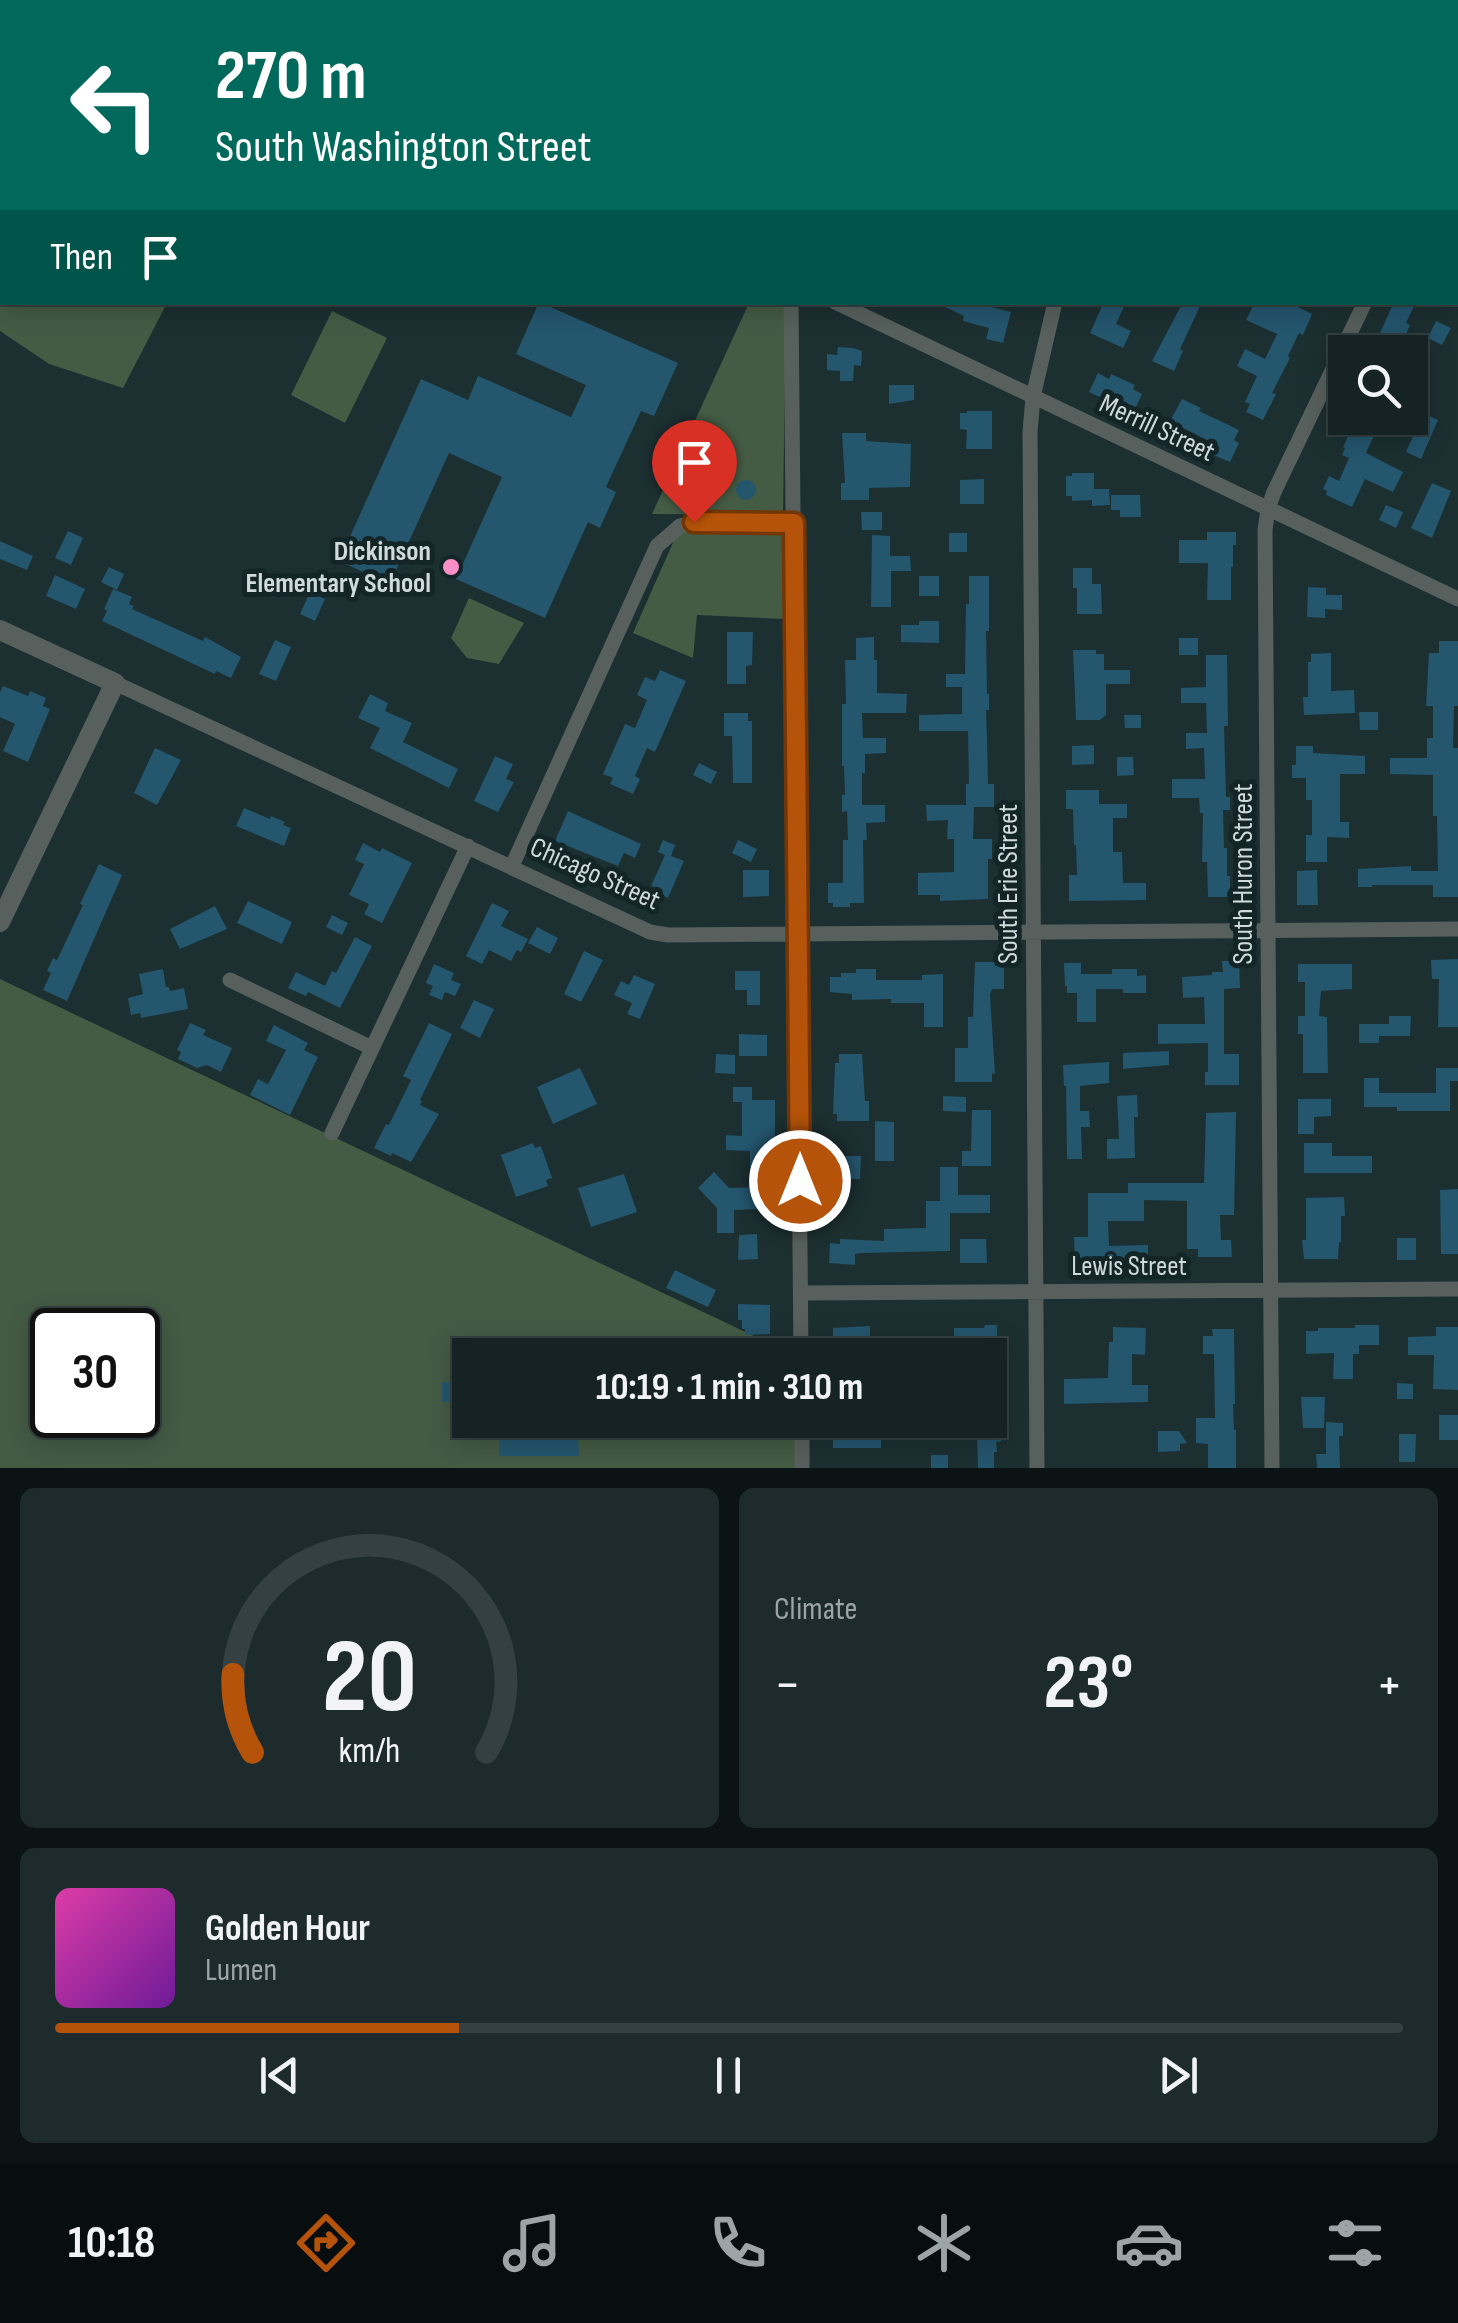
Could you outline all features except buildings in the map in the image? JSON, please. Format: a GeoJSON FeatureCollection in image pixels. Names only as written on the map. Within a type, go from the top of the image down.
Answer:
{"type":"FeatureCollection","features":[{"type":"Feature","properties":{"kind":"street"},"geometry":{"type":"LineString","coordinates":[[792,305],[802,1338]]}},
{"type":"Feature","properties":{"kind":"street","name":"Merrill Street"},"geometry":{"type":"LineString","coordinates":[[841,305],[1458,599]]}},
{"type":"Feature","properties":{"kind":"street","name":"South Erie Street"},"geometry":{"type":"LineString","coordinates":[[1037,1468],[1030,432],[1033,396],[1054,305]]}},
{"type":"Feature","properties":{"kind":"street","name":"South Huron Street"},"geometry":{"type":"LineString","coordinates":[[1272,1468],[1265,530],[1268,508],[1364,305]]}},
{"type":"Feature","properties":{"kind":"street"},"geometry":{"type":"LineString","coordinates":[[512,866],[657,546],[680,526],[694,522],[794,523]]}},
{"type":"Feature","properties":{"kind":"street","name":"Chicago Street"},"geometry":{"type":"LineString","coordinates":[[0,630],[650,932],[668,935],[1458,929]]}},
{"type":"Feature","properties":{"kind":"street"},"geometry":{"type":"LineString","coordinates":[[0,922],[114,682]]}},
{"type":"Feature","properties":{"kind":"street"},"geometry":{"type":"LineString","coordinates":[[332,1134],[468,846]]}},
{"type":"Feature","properties":{"kind":"street"},"geometry":{"type":"LineString","coordinates":[[230,980],[372,1048]]}},
{"type":"Feature","properties":{"kind":"street","name":"Lewis Street"},"geometry":{"type":"LineString","coordinates":[[801,1293],[1458,1288]]}},
{"type":"Feature","properties":{"kind":"street"},"geometry":{"type":"LineString","coordinates":[[802,1438],[802,1468]]}},
{"type":"Feature","properties":{"kind":"green space"},"geometry":{"type":"Polygon","coordinates":[[[0,305],[166,305],[123,388],[49,364],[0,331],[0,305]]]}},
{"type":"Feature","properties":{"kind":"green space"},"geometry":{"type":"Polygon","coordinates":[[[748,305],[786,305],[783,515],[652,514],[748,305]]]}},
{"type":"Feature","properties":{"kind":"green space"},"geometry":{"type":"Polygon","coordinates":[[[332,311],[387,338],[345,423],[291,395],[332,311]]]}},
{"type":"Feature","properties":{"kind":"green space"},"geometry":{"type":"Polygon","coordinates":[[[679,529],[784,531],[784,619],[697,615],[693,658],[633,633],[679,529]]]}},
{"type":"Feature","properties":{"kind":"green space"},"geometry":{"type":"Polygon","coordinates":[[[469,598],[524,623],[499,664],[467,658],[451,638],[469,598]]]}},
{"type":"Feature","properties":{"kind":"green space"},"geometry":{"type":"Polygon","coordinates":[[[0,979],[758,1338],[452,1338],[452,1438],[802,1438],[802,1468],[0,1468],[0,979]]]}},
{"type":"Feature","properties":{"kind":"place","name":"Dickinson Elementary School"},"geometry":{"type":"Point","coordinates":[451,567]}},
{"type":"Feature","properties":{"kind":"route"},"geometry":{"type":"LineString","coordinates":[[694,522],[794,523],[800,1181]]}}]}
